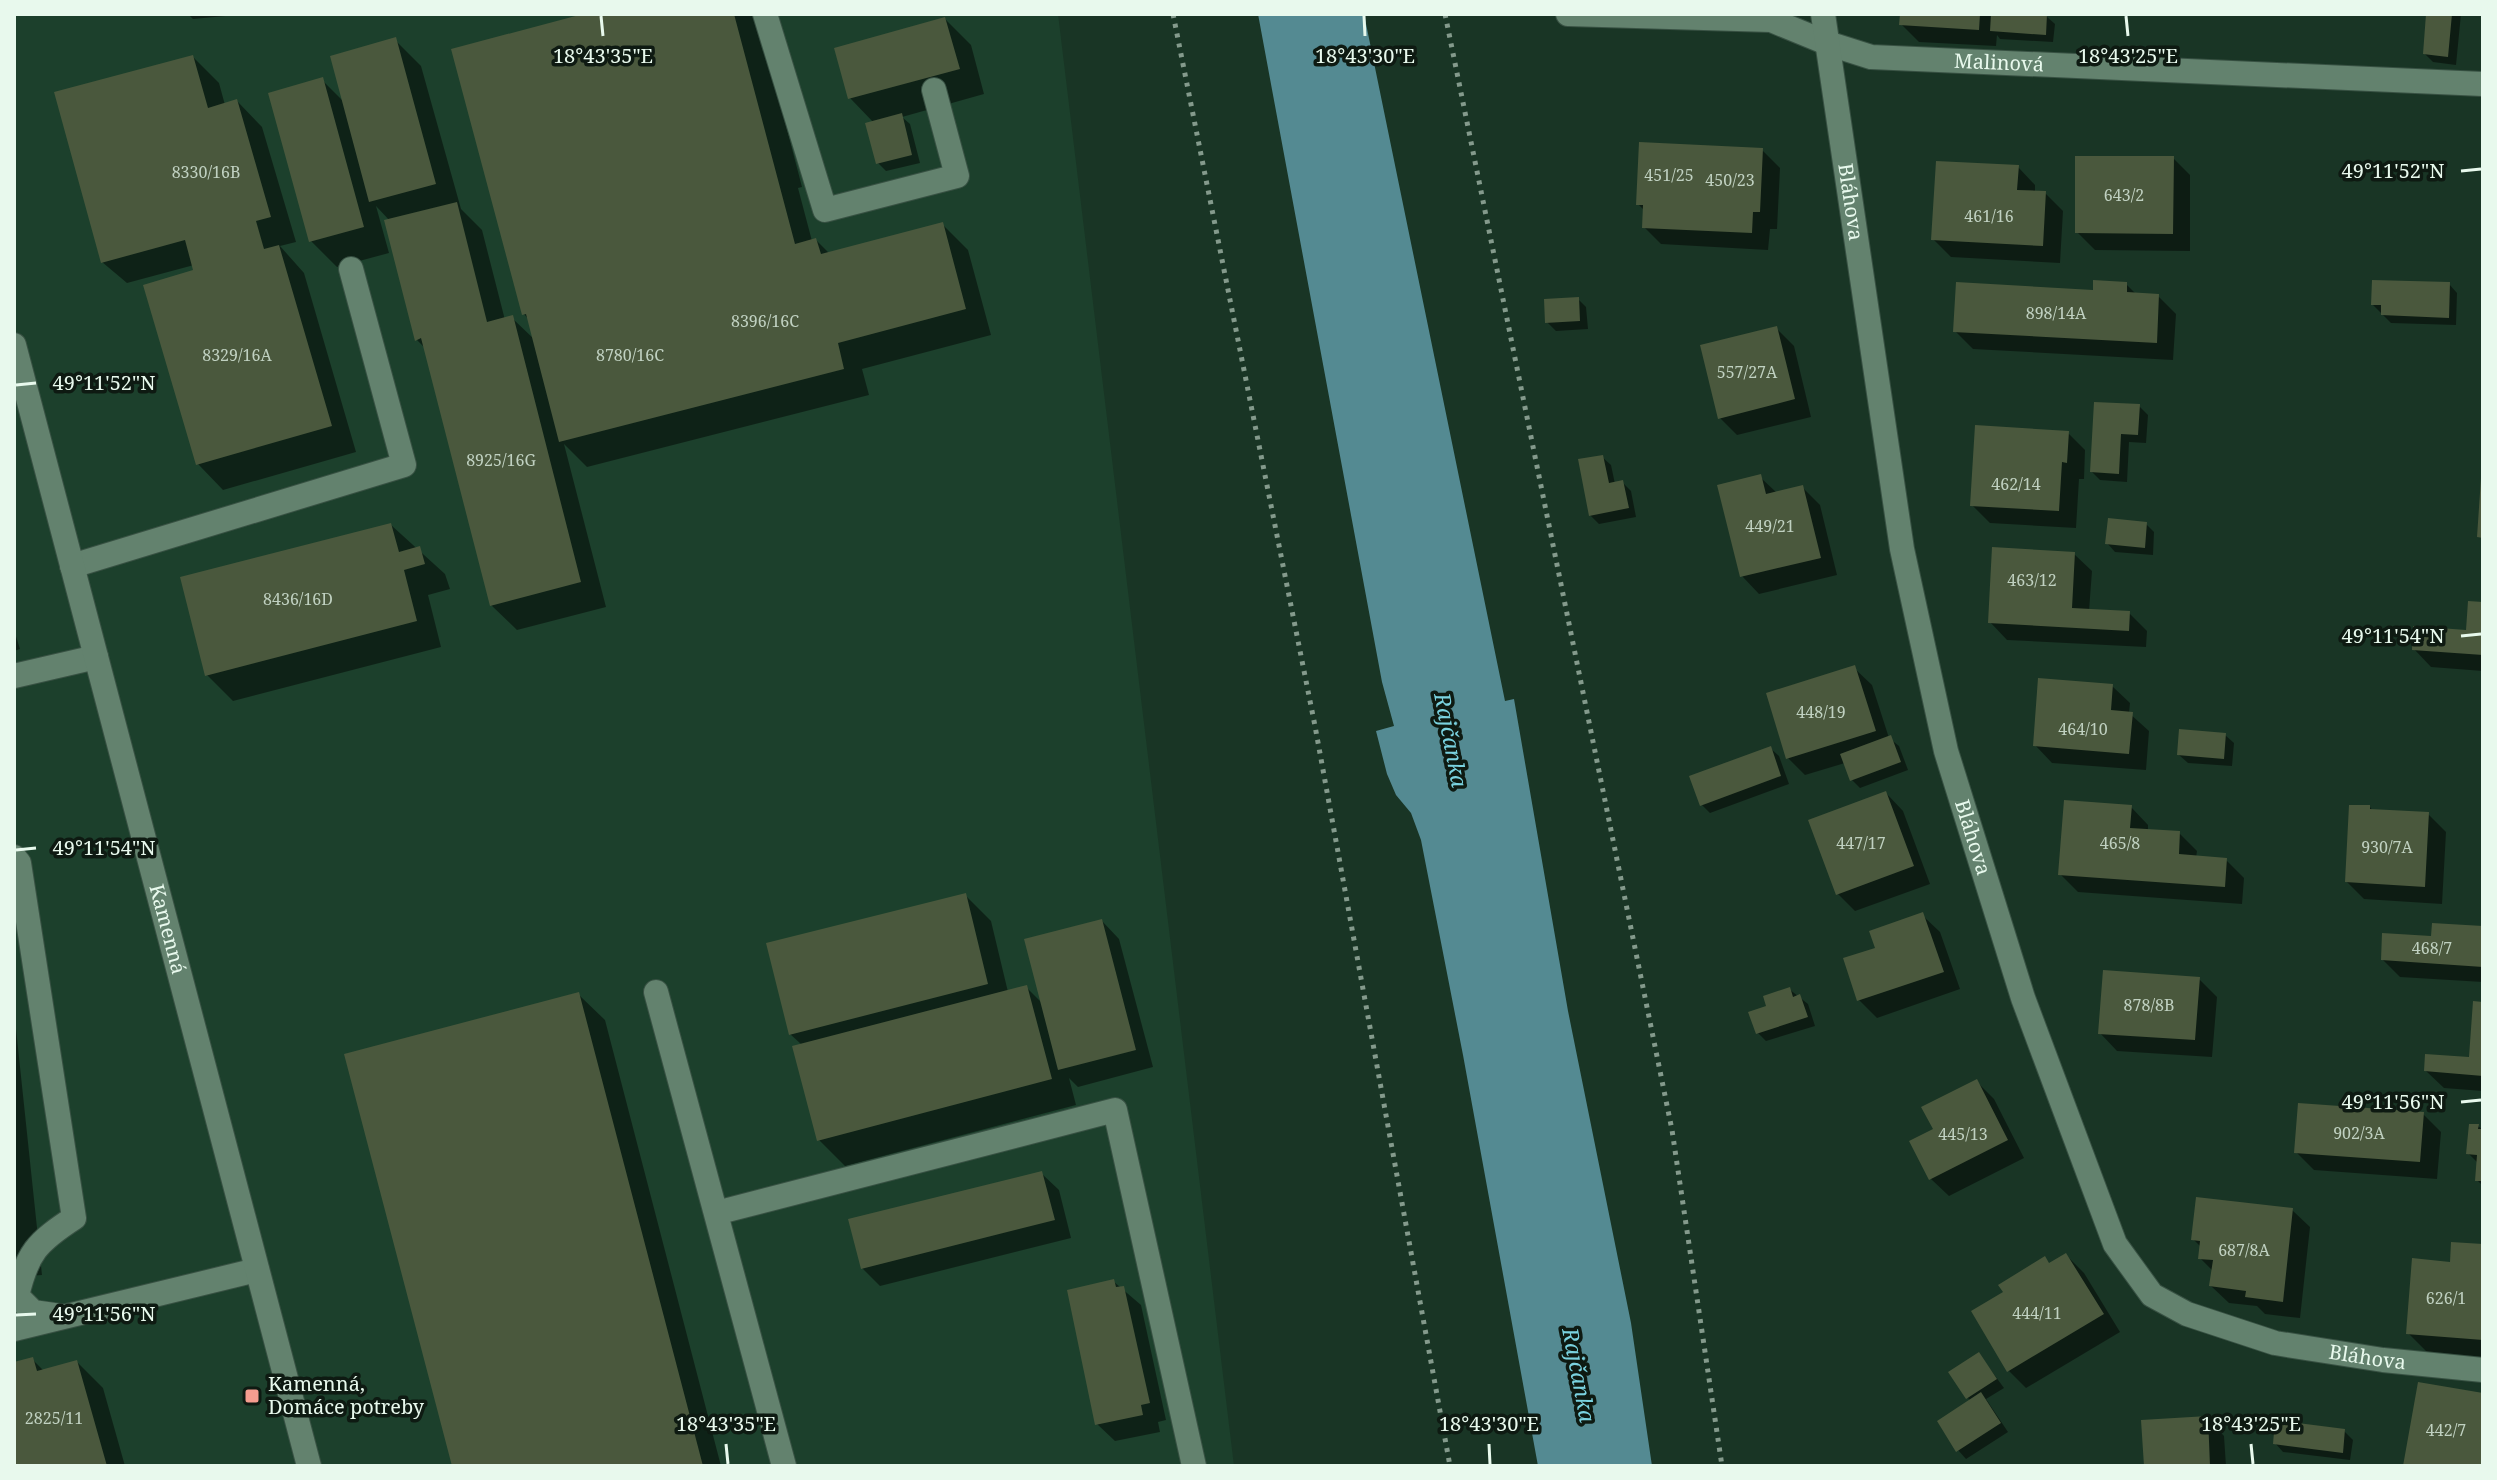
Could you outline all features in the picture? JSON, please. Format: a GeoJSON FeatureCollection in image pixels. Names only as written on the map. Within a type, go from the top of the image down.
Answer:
{"type":"FeatureCollection","features":[{"type":"Feature","properties":{"kind":"street"},"geometry":{"type":"LineString","coordinates":[[765,14],[825,210],[957,176],[934,90]]}},
{"type":"Feature","properties":{"kind":"street","name":"Malinová"},"geometry":{"type":"LineString","coordinates":[[1568,14],[1771,20],[1871,57],[2483,84]]}},
{"type":"Feature","properties":{"kind":"street","name":"Bláhova"},"geometry":{"type":"LineString","coordinates":[[1823,14],[1902,549],[1946,751],[2023,998],[2115,1244],[2152,1295],[2187,1314],[2275,1343],[2383,1360],[2483,1370]]}},
{"type":"Feature","properties":{"kind":"street"},"geometry":{"type":"LineString","coordinates":[[72,566],[404,465],[351,269]]}},
{"type":"Feature","properties":{"kind":"street","name":"Kamenná"},"geometry":{"type":"LineString","coordinates":[[14,345],[309,1466]]}},
{"type":"Feature","properties":{"kind":"street"},"geometry":{"type":"LineString","coordinates":[[14,676],[96,657]]}},
{"type":"Feature","properties":{"kind":"street"},"geometry":{"type":"LineString","coordinates":[[14,857],[19,863],[74,1218],[44,1237],[24,1266],[17,1296],[33,1312],[61,1316]]}},
{"type":"Feature","properties":{"kind":"street"},"geometry":{"type":"LineString","coordinates":[[656,992],[784,1466]]}},
{"type":"Feature","properties":{"kind":"street"},"geometry":{"type":"LineString","coordinates":[[716,1213],[1115,1110],[1194,1466]]}},
{"type":"Feature","properties":{"kind":"street"},"geometry":{"type":"LineString","coordinates":[[14,1329],[257,1270]]}},
{"type":"Feature","properties":{"kind":"path"},"geometry":{"type":"LineString","coordinates":[[1173,14],[1318,742],[1450,1466]]}},
{"type":"Feature","properties":{"kind":"path"},"geometry":{"type":"LineString","coordinates":[[1445,14],[1672,1130],[1722,1466]]}},
{"type":"Feature","properties":{"kind":"shaded area"},"geometry":{"type":"Polygon","coordinates":[[[14,14],[1058,14],[1234,1466],[14,1466],[14,14]]]}},
{"type":"Feature","properties":{"kind":"water","name":"Rajčanka"},"geometry":{"type":"Polygon","coordinates":[[[1258,14],[1364,14],[1505,701],[1514,699],[1568,1011],[1631,1323],[1652,1466],[1538,1466],[1421,840],[1411,813],[1396,795],[1387,774],[1376,731],[1394,726],[1382,682],[1258,14]]]}},
{"type":"Feature","properties":{"kind":"building"},"geometry":{"type":"Polygon","coordinates":[[[583,14],[734,14],[795,244],[816,238],[821,254],[943,222],[966,309],[838,343],[844,369],[559,442],[451,49],[583,14]]]}},
{"type":"Feature","properties":{"kind":"building"},"geometry":{"type":"Polygon","coordinates":[[[1900,14],[1980,14],[1979,30],[1899,25],[1900,14]]]}},
{"type":"Feature","properties":{"kind":"building"},"geometry":{"type":"Polygon","coordinates":[[[1991,14],[2047,14],[2046,35],[1990,31],[1991,14]]]}},
{"type":"Feature","properties":{"kind":"building"},"geometry":{"type":"Polygon","coordinates":[[[2426,14],[2452,14],[2448,57],[2423,54],[2426,14]]]}},
{"type":"Feature","properties":{"kind":"building"},"geometry":{"type":"Polygon","coordinates":[[[945,17],[960,69],[848,99],[834,48],[945,17]]]}},
{"type":"Feature","properties":{"kind":"building"},"geometry":{"type":"Polygon","coordinates":[[[396,37],[436,184],[369,202],[330,56],[396,37]]]}},
{"type":"Feature","properties":{"kind":"building"},"geometry":{"type":"Polygon","coordinates":[[[193,55],[208,108],[237,99],[271,217],[256,221],[264,249],[279,245],[332,426],[196,465],[143,285],[193,270],[185,240],[101,263],[54,92],[193,55]]]}},
{"type":"Feature","properties":{"kind":"building"},"geometry":{"type":"Polygon","coordinates":[[[323,77],[364,227],[309,242],[268,93],[323,77]]]}},
{"type":"Feature","properties":{"kind":"building"},"geometry":{"type":"Polygon","coordinates":[[[902,113],[912,155],[876,164],[865,123],[902,113]]]}},
{"type":"Feature","properties":{"kind":"building"},"geometry":{"type":"Polygon","coordinates":[[[1639,142],[1763,148],[1760,212],[1753,212],[1752,233],[1642,228],[1643,205],[1636,205],[1639,142]]]}},
{"type":"Feature","properties":{"kind":"building"},"geometry":{"type":"Polygon","coordinates":[[[2075,156],[2174,156],[2173,234],[2075,233],[2075,156]]]}},
{"type":"Feature","properties":{"kind":"building"},"geometry":{"type":"Polygon","coordinates":[[[1936,161],[2019,165],[2017,190],[2046,191],[2043,246],[1931,240],[1936,161]]]}},
{"type":"Feature","properties":{"kind":"building"},"geometry":{"type":"Polygon","coordinates":[[[457,202],[487,322],[513,315],[581,582],[490,606],[421,338],[415,341],[384,220],[457,202]]]}},
{"type":"Feature","properties":{"kind":"building"},"geometry":{"type":"Polygon","coordinates":[[[2093,280],[2127,282],[2127,292],[2159,294],[2157,343],[1953,332],[1956,282],[2093,290],[2093,280]]]}},
{"type":"Feature","properties":{"kind":"building"},"geometry":{"type":"Polygon","coordinates":[[[2372,280],[2450,282],[2449,318],[2381,315],[2381,305],[2371,305],[2372,280]]]}},
{"type":"Feature","properties":{"kind":"building"},"geometry":{"type":"Polygon","coordinates":[[[1579,297],[1580,321],[1545,323],[1544,299],[1579,297]]]}},
{"type":"Feature","properties":{"kind":"building"},"geometry":{"type":"Polygon","coordinates":[[[1777,326],[1795,399],[1718,419],[1700,345],[1777,326]]]}},
{"type":"Feature","properties":{"kind":"building"},"geometry":{"type":"Polygon","coordinates":[[[2094,402],[2140,404],[2138,435],[2121,434],[2119,474],[2090,472],[2094,402]]]}},
{"type":"Feature","properties":{"kind":"building"},"geometry":{"type":"Polygon","coordinates":[[[1975,425],[2069,431],[2067,463],[2062,462],[2059,511],[1970,506],[1975,425]]]}},
{"type":"Feature","properties":{"kind":"building"},"geometry":{"type":"Polygon","coordinates":[[[1603,455],[1609,483],[1623,480],[1629,508],[1589,516],[1578,459],[1603,455]]]}},
{"type":"Feature","properties":{"kind":"building"},"geometry":{"type":"Polygon","coordinates":[[[1761,474],[1766,494],[1803,485],[1821,558],[1740,577],[1717,485],[1761,474]]]}},
{"type":"Feature","properties":{"kind":"building"},"geometry":{"type":"Polygon","coordinates":[[[2483,478],[2483,538],[2477,537],[2483,478]]]}},
{"type":"Feature","properties":{"kind":"building"},"geometry":{"type":"Polygon","coordinates":[[[2108,518],[2147,522],[2145,548],[2105,544],[2108,518]]]}},
{"type":"Feature","properties":{"kind":"building"},"geometry":{"type":"Polygon","coordinates":[[[391,523],[399,552],[420,546],[425,564],[404,570],[417,621],[205,676],[180,577],[391,523]]]}},
{"type":"Feature","properties":{"kind":"building"},"geometry":{"type":"Polygon","coordinates":[[[1992,547],[2075,552],[2072,608],[2130,611],[2129,631],[1988,623],[1992,547]]]}},
{"type":"Feature","properties":{"kind":"building"},"geometry":{"type":"Polygon","coordinates":[[[2468,601],[2483,602],[2483,655],[2412,650],[2413,626],[2466,630],[2468,601]]]}},
{"type":"Feature","properties":{"kind":"building"},"geometry":{"type":"Polygon","coordinates":[[[1855,665],[1876,731],[1786,759],[1766,693],[1855,665]]]}},
{"type":"Feature","properties":{"kind":"building"},"geometry":{"type":"Polygon","coordinates":[[[2038,678],[2113,684],[2111,710],[2133,712],[2129,754],[2033,746],[2038,678]]]}},
{"type":"Feature","properties":{"kind":"building"},"geometry":{"type":"Polygon","coordinates":[[[2179,729],[2226,733],[2224,759],[2177,755],[2179,729]]]}},
{"type":"Feature","properties":{"kind":"building"},"geometry":{"type":"Polygon","coordinates":[[[1891,735],[1901,762],[1850,781],[1840,754],[1891,735]]]}},
{"type":"Feature","properties":{"kind":"building"},"geometry":{"type":"Polygon","coordinates":[[[1771,746],[1781,776],[1700,806],[1689,776],[1771,746]]]}},
{"type":"Feature","properties":{"kind":"building"},"geometry":{"type":"Polygon","coordinates":[[[1886,791],[1914,866],[1836,895],[1808,820],[1886,791]]]}},
{"type":"Feature","properties":{"kind":"building"},"geometry":{"type":"Polygon","coordinates":[[[2064,800],[2132,805],[2130,828],[2180,831],[2179,854],[2227,858],[2225,887],[2058,875],[2064,800]]]}},
{"type":"Feature","properties":{"kind":"building"},"geometry":{"type":"Polygon","coordinates":[[[2349,805],[2429,812],[2425,887],[2345,882],[2349,805]]]}},
{"type":"Feature","properties":{"kind":"building"},"geometry":{"type":"Polygon","coordinates":[[[966,893],[988,984],[789,1035],[766,943],[966,893]]]}},
{"type":"Feature","properties":{"kind":"building"},"geometry":{"type":"Polygon","coordinates":[[[1923,912],[1944,972],[1857,1001],[1843,958],[1875,948],[1869,931],[1923,912]]]}},
{"type":"Feature","properties":{"kind":"building"},"geometry":{"type":"Polygon","coordinates":[[[1102,919],[1136,1050],[1058,1070],[1024,939],[1102,919]]]}},
{"type":"Feature","properties":{"kind":"building"},"geometry":{"type":"Polygon","coordinates":[[[2432,923],[2483,926],[2483,967],[2381,960],[2382,933],[2431,936],[2432,923]]]}},
{"type":"Feature","properties":{"kind":"building"},"geometry":{"type":"Polygon","coordinates":[[[2103,970],[2200,977],[2195,1040],[2098,1034],[2103,970]]]}},
{"type":"Feature","properties":{"kind":"building"},"geometry":{"type":"Polygon","coordinates":[[[1027,985],[1052,1079],[817,1141],[792,1046],[1027,985]]]}},
{"type":"Feature","properties":{"kind":"building"},"geometry":{"type":"Polygon","coordinates":[[[1790,987],[1793,997],[1800,994],[1808,1017],[1756,1034],[1748,1012],[1766,1006],[1763,996],[1790,987]]]}},
{"type":"Feature","properties":{"kind":"building"},"geometry":{"type":"Polygon","coordinates":[[[579,992],[703,1466],[452,1466],[344,1054],[579,992]]]}},
{"type":"Feature","properties":{"kind":"building"},"geometry":{"type":"Polygon","coordinates":[[[2473,1001],[2483,1002],[2483,1076],[2424,1071],[2425,1054],[2469,1057],[2473,1001]]]}},
{"type":"Feature","properties":{"kind":"building"},"geometry":{"type":"Polygon","coordinates":[[[1977,1079],[2008,1140],[1929,1180],[1909,1141],[1933,1129],[1921,1107],[1977,1079]]]}},
{"type":"Feature","properties":{"kind":"building"},"geometry":{"type":"Polygon","coordinates":[[[2298,1103],[2424,1112],[2420,1162],[2294,1153],[2298,1103]]]}},
{"type":"Feature","properties":{"kind":"building"},"geometry":{"type":"Polygon","coordinates":[[[2469,1124],[2479,1124],[2478,1129],[2483,1129],[2483,1181],[2475,1181],[2477,1155],[2466,1154],[2469,1124]]]}},
{"type":"Feature","properties":{"kind":"building"},"geometry":{"type":"Polygon","coordinates":[[[1042,1171],[1055,1220],[861,1269],[848,1219],[1042,1171]]]}},
{"type":"Feature","properties":{"kind":"building"},"geometry":{"type":"Polygon","coordinates":[[[2196,1197],[2293,1208],[2283,1302],[2245,1297],[2246,1291],[2209,1286],[2213,1260],[2198,1259],[2200,1241],[2191,1240],[2196,1197]]]}},
{"type":"Feature","properties":{"kind":"building"},"geometry":{"type":"Polygon","coordinates":[[[2451,1242],[2483,1244],[2483,1340],[2406,1334],[2412,1258],[2450,1262],[2451,1242]]]}},
{"type":"Feature","properties":{"kind":"building"},"geometry":{"type":"Polygon","coordinates":[[[2066,1253],[2104,1314],[2007,1372],[1971,1311],[2003,1292],[1998,1285],[2045,1256],[2049,1263],[2066,1253]]]}},
{"type":"Feature","properties":{"kind":"building"},"geometry":{"type":"Polygon","coordinates":[[[1114,1279],[1116,1287],[1124,1286],[1150,1403],[1141,1405],[1143,1415],[1095,1425],[1067,1290],[1114,1279]]]}},
{"type":"Feature","properties":{"kind":"building"},"geometry":{"type":"Polygon","coordinates":[[[1979,1352],[1997,1379],[1966,1399],[1948,1372],[1979,1352]]]}},
{"type":"Feature","properties":{"kind":"building"},"geometry":{"type":"Polygon","coordinates":[[[33,1357],[37,1371],[77,1360],[107,1466],[14,1466],[14,1362],[33,1357]]]}},
{"type":"Feature","properties":{"kind":"building"},"geometry":{"type":"Polygon","coordinates":[[[2418,1382],[2483,1393],[2483,1466],[2403,1466],[2418,1382]]]}},
{"type":"Feature","properties":{"kind":"building"},"geometry":{"type":"Polygon","coordinates":[[[1981,1392],[2001,1423],[1956,1452],[1937,1421],[1981,1392]]]}},
{"type":"Feature","properties":{"kind":"building"},"geometry":{"type":"Polygon","coordinates":[[[2208,1416],[2210,1466],[2144,1466],[2141,1420],[2208,1416]]]}},
{"type":"Feature","properties":{"kind":"building"},"geometry":{"type":"Polygon","coordinates":[[[2275,1420],[2345,1429],[2343,1453],[2273,1444],[2275,1420]]]}},
{"type":"Feature","properties":{"kind":"place","name":"Kamenná, Domáce potreby"},"geometry":{"type":"Point","coordinates":[252,1396]}}]}
